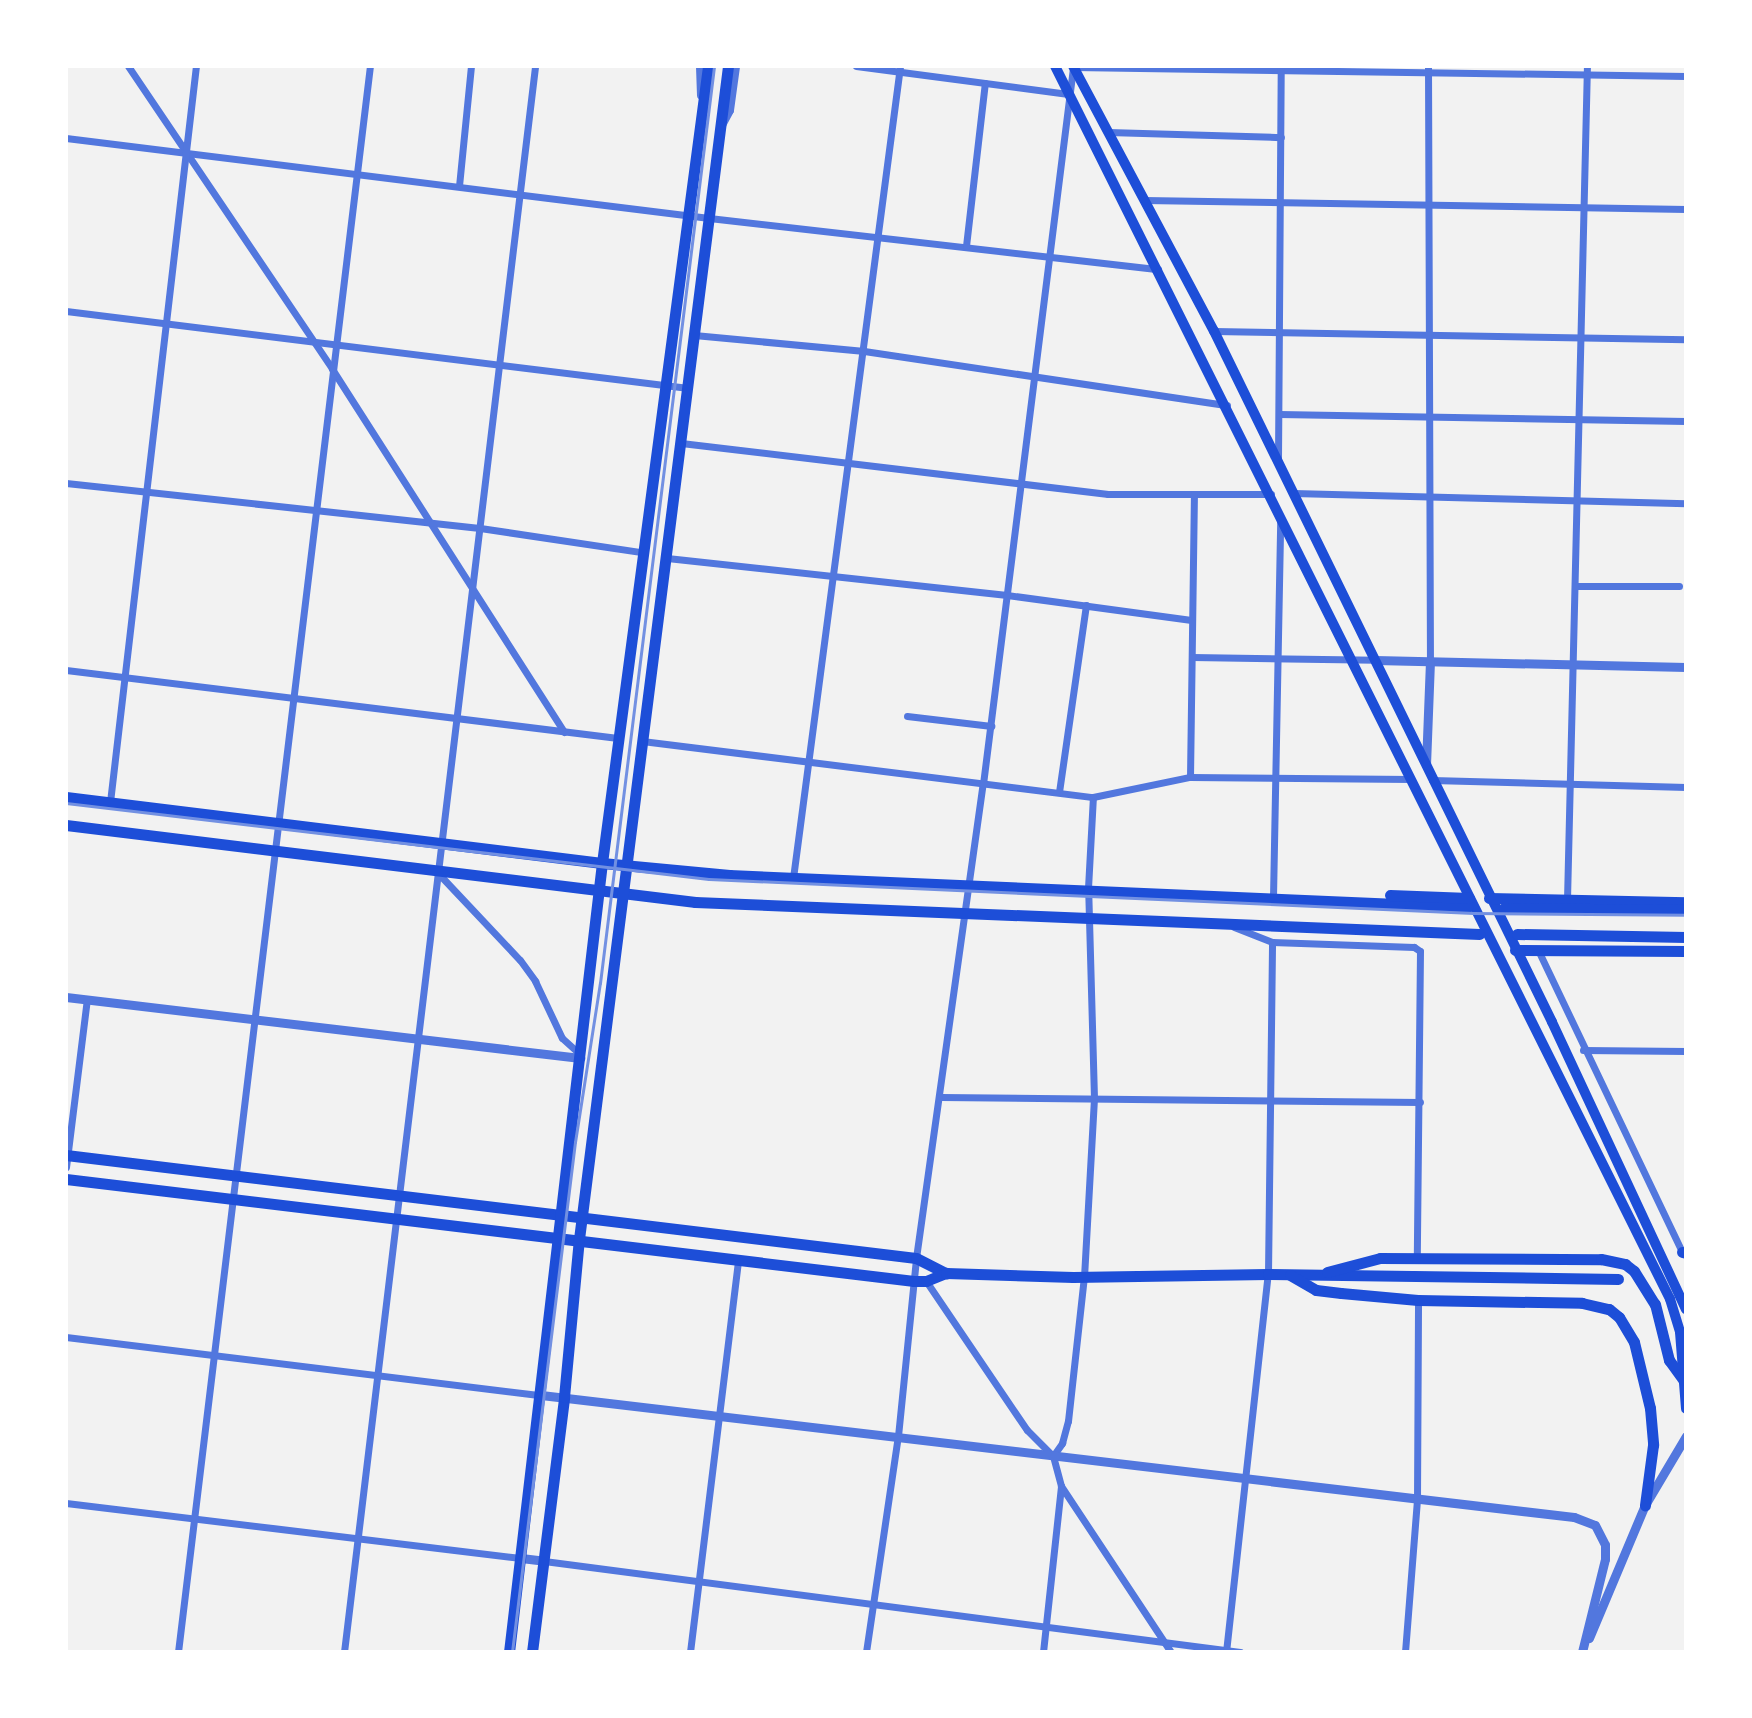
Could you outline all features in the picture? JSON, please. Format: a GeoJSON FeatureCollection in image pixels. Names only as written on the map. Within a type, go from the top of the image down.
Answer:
{"type":"FeatureCollection","features":[{"type":"Feature","properties":{"kind":"main road"},"geometry":{"type":"LineString","coordinates":[[509,1652],[598,892],[708,66]]}},
{"type":"Feature","properties":{"kind":"main road"},"geometry":{"type":"LineString","coordinates":[[532,1652],[557,1459],[579,1239],[728,66]]}},
{"type":"Feature","properties":{"kind":"main road"},"geometry":{"type":"LineString","coordinates":[[1055,66],[1281,514],[1468,902],[1670,1299],[1680,1332],[1686,1409]]}},
{"type":"Feature","properties":{"kind":"main road"},"geometry":{"type":"LineString","coordinates":[[1073,66],[1214,331],[1686,1309]]}},
{"type":"Feature","properties":{"kind":"main road"},"geometry":{"type":"LineString","coordinates":[[1281,514],[1293,493]]}},
{"type":"Feature","properties":{"kind":"main road"},"geometry":{"type":"LineString","coordinates":[[66,797],[628,866],[970,886],[1468,902]]}},
{"type":"Feature","properties":{"kind":"main road"},"geometry":{"type":"LineString","coordinates":[[66,825],[624,895],[965,913],[1479,934]]}},
{"type":"Feature","properties":{"kind":"main road"},"geometry":{"type":"LineString","coordinates":[[1489,898],[1686,902]]}},
{"type":"Feature","properties":{"kind":"main road"},"geometry":{"type":"LineString","coordinates":[[1504,908],[1686,910]]}},
{"type":"Feature","properties":{"kind":"main road"},"geometry":{"type":"LineString","coordinates":[[1517,934],[1686,937]]}},
{"type":"Feature","properties":{"kind":"main road"},"geometry":{"type":"LineString","coordinates":[[1515,950],[1686,951]]}},
{"type":"Feature","properties":{"kind":"main road"},"geometry":{"type":"LineString","coordinates":[[66,1159],[400,1194],[916,1258],[946,1273]]}},
{"type":"Feature","properties":{"kind":"main road"},"geometry":{"type":"LineString","coordinates":[[66,1179],[920,1281],[946,1273],[1084,1277],[1268,1274],[1618,1279]]}},
{"type":"Feature","properties":{"kind":"main road"},"geometry":{"type":"LineString","coordinates":[[1319,1275],[1369,1259],[1601,1259],[1625,1264],[1634,1271],[1655,1304],[1669,1360],[1683,1379]]}},
{"type":"Feature","properties":{"kind":"main road"},"geometry":{"type":"LineString","coordinates":[[1289,1275],[1316,1290],[1418,1300],[1582,1303],[1609,1309],[1619,1317],[1640,1357],[1653,1430],[1645,1505]]}},
{"type":"Feature","properties":{"kind":"street"},"geometry":{"type":"LineString","coordinates":[[128,66],[332,369],[564,732]]}},
{"type":"Feature","properties":{"kind":"street"},"geometry":{"type":"LineString","coordinates":[[110,802],[196,66]]}},
{"type":"Feature","properties":{"kind":"street"},"geometry":{"type":"LineString","coordinates":[[178,1652],[370,66]]}},
{"type":"Feature","properties":{"kind":"street"},"geometry":{"type":"LineString","coordinates":[[459,186],[471,66]]}},
{"type":"Feature","properties":{"kind":"street"},"geometry":{"type":"LineString","coordinates":[[344,1652],[535,66]]}},
{"type":"Feature","properties":{"kind":"street"},"geometry":{"type":"LineString","coordinates":[[700,66],[703,108]]}},
{"type":"Feature","properties":{"kind":"street"},"geometry":{"type":"LineString","coordinates":[[721,125],[729,110],[735,66]]}},
{"type":"Feature","properties":{"kind":"street"},"geometry":{"type":"LineString","coordinates":[[856,66],[900,69],[1070,94]]}},
{"type":"Feature","properties":{"kind":"street"},"geometry":{"type":"LineString","coordinates":[[866,1652],[920,1281],[916,1258],[941,1097],[1023,484],[1073,66],[1586,70],[1686,76]]}},
{"type":"Feature","properties":{"kind":"street"},"geometry":{"type":"LineString","coordinates":[[1278,463],[1281,68]]}},
{"type":"Feature","properties":{"kind":"street"},"geometry":{"type":"LineString","coordinates":[[793,878],[900,69]]}},
{"type":"Feature","properties":{"kind":"street"},"geometry":{"type":"LineString","coordinates":[[1426,768],[1430,661],[1426,204],[1428,70]]}},
{"type":"Feature","properties":{"kind":"street"},"geometry":{"type":"LineString","coordinates":[[1567,900],[1586,70]]}},
{"type":"Feature","properties":{"kind":"street"},"geometry":{"type":"LineString","coordinates":[[966,246],[985,83]]}},
{"type":"Feature","properties":{"kind":"street"},"geometry":{"type":"LineString","coordinates":[[1108,132],[1281,137]]}},
{"type":"Feature","properties":{"kind":"street"},"geometry":{"type":"LineString","coordinates":[[66,138],[689,216],[1158,269]]}},
{"type":"Feature","properties":{"kind":"street"},"geometry":{"type":"LineString","coordinates":[[1142,200],[1686,209]]}},
{"type":"Feature","properties":{"kind":"street"},"geometry":{"type":"LineString","coordinates":[[66,311],[688,388]]}},
{"type":"Feature","properties":{"kind":"street"},"geometry":{"type":"LineString","coordinates":[[1214,331],[1686,339]]}},
{"type":"Feature","properties":{"kind":"street"},"geometry":{"type":"LineString","coordinates":[[694,335],[864,351],[1227,405]]}},
{"type":"Feature","properties":{"kind":"street"},"geometry":{"type":"LineString","coordinates":[[1279,414],[1686,421]]}},
{"type":"Feature","properties":{"kind":"street"},"geometry":{"type":"LineString","coordinates":[[681,443],[1108,494],[1271,494]]}},
{"type":"Feature","properties":{"kind":"street"},"geometry":{"type":"LineString","coordinates":[[66,483],[480,528],[641,552]]}},
{"type":"Feature","properties":{"kind":"street"},"geometry":{"type":"LineString","coordinates":[[1293,493],[1686,503]]}},
{"type":"Feature","properties":{"kind":"street"},"geometry":{"type":"LineString","coordinates":[[1190,777],[1194,494]]}},
{"type":"Feature","properties":{"kind":"street"},"geometry":{"type":"LineString","coordinates":[[1274,898],[1281,514]]}},
{"type":"Feature","properties":{"kind":"street"},"geometry":{"type":"LineString","coordinates":[[667,558],[1007,595],[1191,620]]}},
{"type":"Feature","properties":{"kind":"street"},"geometry":{"type":"LineString","coordinates":[[1575,586],[1679,586]]}},
{"type":"Feature","properties":{"kind":"street"},"geometry":{"type":"LineString","coordinates":[[1059,792],[1086,605]]}},
{"type":"Feature","properties":{"kind":"street"},"geometry":{"type":"LineString","coordinates":[[1192,657],[1686,667]]}},
{"type":"Feature","properties":{"kind":"street"},"geometry":{"type":"LineString","coordinates":[[66,670],[293,701],[618,738]]}},
{"type":"Feature","properties":{"kind":"street"},"geometry":{"type":"LineString","coordinates":[[907,716],[991,726]]}},
{"type":"Feature","properties":{"kind":"street"},"geometry":{"type":"LineString","coordinates":[[642,741],[1093,797],[1190,777],[1411,779]]}},
{"type":"Feature","properties":{"kind":"street"},"geometry":{"type":"LineString","coordinates":[[1432,780],[1686,787]]}},
{"type":"Feature","properties":{"kind":"street"},"geometry":{"type":"LineString","coordinates":[[1053,1456],[1062,1443],[1068,1421],[1084,1277],[1094,1098],[1088,888],[1093,797]]}},
{"type":"Feature","properties":{"kind":"street"},"geometry":{"type":"LineString","coordinates":[[436,871],[520,960],[535,981],[562,1038],[581,1057]]}},
{"type":"Feature","properties":{"kind":"street"},"geometry":{"type":"LineString","coordinates":[[1225,923],[1272,942],[1414,947],[1420,951],[1417,1258]]}},
{"type":"Feature","properties":{"kind":"street"},"geometry":{"type":"LineString","coordinates":[[1226,1651],[1268,1274],[1272,942]]}},
{"type":"Feature","properties":{"kind":"street"},"geometry":{"type":"LineString","coordinates":[[1538,950],[1583,1050],[1685,1251],[1662,1258]]}},
{"type":"Feature","properties":{"kind":"street"},"geometry":{"type":"LineString","coordinates":[[66,997],[581,1057]]}},
{"type":"Feature","properties":{"kind":"street"},"geometry":{"type":"LineString","coordinates":[[66,1159],[87,999]]}},
{"type":"Feature","properties":{"kind":"street"},"geometry":{"type":"LineString","coordinates":[[1583,1050],[1686,1051]]}},
{"type":"Feature","properties":{"kind":"street"},"geometry":{"type":"LineString","coordinates":[[941,1097],[1420,1102]]}},
{"type":"Feature","properties":{"kind":"street"},"geometry":{"type":"LineString","coordinates":[[690,1652],[701,1584],[738,1259]]}},
{"type":"Feature","properties":{"kind":"street"},"geometry":{"type":"LineString","coordinates":[[920,1281],[1039,1446],[1053,1456],[1061,1486],[1171,1652]]}},
{"type":"Feature","properties":{"kind":"street"},"geometry":{"type":"LineString","coordinates":[[1405,1652],[1417,1500],[1418,1300]]}},
{"type":"Feature","properties":{"kind":"street"},"geometry":{"type":"LineString","coordinates":[[66,1337],[1574,1517],[1595,1525],[1603,1538],[1605,1559],[1582,1652]]}},
{"type":"Feature","properties":{"kind":"street"},"geometry":{"type":"LineString","coordinates":[[1582,1652],[1645,1505],[1686,1436]]}},
{"type":"Feature","properties":{"kind":"street"},"geometry":{"type":"LineString","coordinates":[[1043,1652],[1061,1486]]}},
{"type":"Feature","properties":{"kind":"street"},"geometry":{"type":"LineString","coordinates":[[66,1503],[521,1558],[701,1584],[1240,1652]]}},
{"type":"Feature","properties":{"kind":"railway"},"geometry":{"type":"LineString","coordinates":[[512,1652],[575,1142],[600,983],[714,66]]}},
{"type":"Feature","properties":{"kind":"railway"},"geometry":{"type":"LineString","coordinates":[[66,803],[709,879],[1473,913],[1686,915]]}}]}
